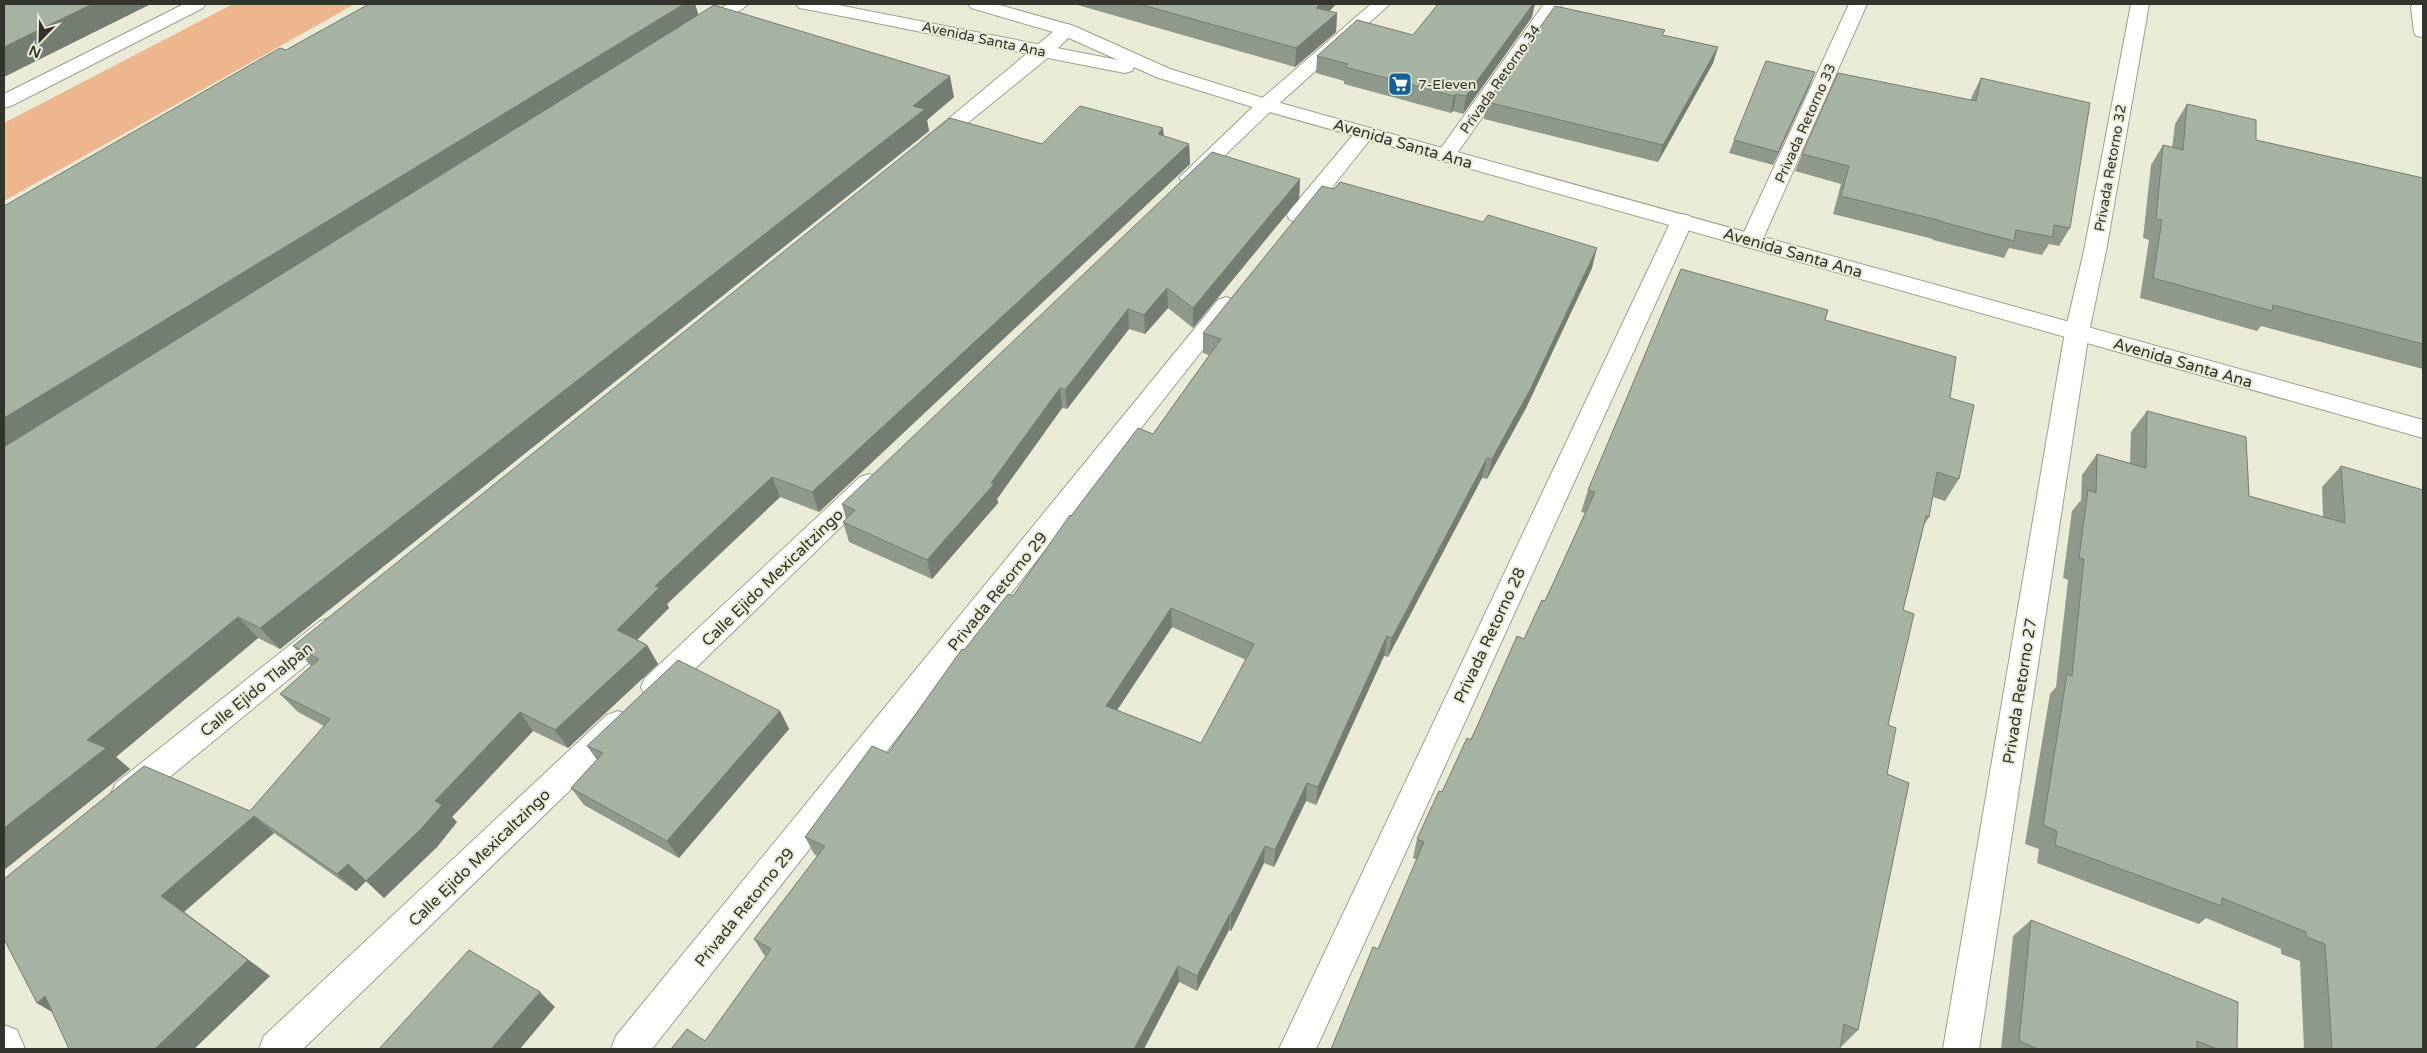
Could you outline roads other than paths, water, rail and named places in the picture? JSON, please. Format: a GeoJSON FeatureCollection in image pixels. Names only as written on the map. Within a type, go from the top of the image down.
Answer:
{"type":"FeatureCollection","features":[{"type":"Feature","properties":{"kind":"street"},"geometry":{"type":"LineString","coordinates":[[4,102],[197,4]]}},
{"type":"Feature","properties":{"kind":"street"},"geometry":{"type":"LineString","coordinates":[[680,41],[740,4]]}},
{"type":"Feature","properties":{"kind":"street","name":"Avenida Santa Ana"},"geometry":{"type":"LineString","coordinates":[[805,4],[904,22],[1043,52],[1163,73]]}},
{"type":"Feature","properties":{"kind":"street","name":"Avenida Santa Ana"},"geometry":{"type":"LineString","coordinates":[[977,4],[1067,30],[1163,73],[1266,105],[2423,429]]}},
{"type":"Feature","properties":{"kind":"street"},"geometry":{"type":"LineString","coordinates":[[1172,194],[1266,105],[1381,4]]}},
{"type":"Feature","properties":{"kind":"street","name":"Privada Retorno 34"},"geometry":{"type":"LineString","coordinates":[[1446,155],[1553,4]]}},
{"type":"Feature","properties":{"kind":"street","name":"Privada Retorno 33"},"geometry":{"type":"LineString","coordinates":[[1751,241],[1858,4]]}},
{"type":"Feature","properties":{"kind":"street","name":"Privada Retorno 32"},"geometry":{"type":"LineString","coordinates":[[2077,332],[2095,252],[2140,4]]}},
{"type":"Feature","properties":{"kind":"street"},"geometry":{"type":"LineString","coordinates":[[2420,8],[2423,32]]}},
{"type":"Feature","properties":{"kind":"street"},"geometry":{"type":"LineString","coordinates":[[912,158],[1043,52],[1067,30]]}},
{"type":"Feature","properties":{"kind":"street"},"geometry":{"type":"LineString","coordinates":[[1284,234],[1365,133]]}},
{"type":"Feature","properties":{"kind":"street","name":"Privada Retorno 28"},"geometry":{"type":"LineString","coordinates":[[1297,1049],[1682,221]]}},
{"type":"Feature","properties":{"kind":"street","name":"Privada Retorno 29"},"geometry":{"type":"LineString","coordinates":[[630,1049],[1240,288]]}},
{"type":"Feature","properties":{"kind":"street","name":"Privada Retorno 27"},"geometry":{"type":"LineString","coordinates":[[1961,1049],[2077,332]]}},
{"type":"Feature","properties":{"kind":"street","name":"Calle Ejido Mexicaltzingo"},"geometry":{"type":"LineString","coordinates":[[277,1049],[891,463]]}},
{"type":"Feature","properties":{"kind":"street","name":"Calle Ejido Tlalpan"},"geometry":{"type":"LineString","coordinates":[[105,812],[346,617]]}},
{"type":"Feature","properties":{"kind":"street"},"geometry":{"type":"LineString","coordinates":[[4,1043],[7,1049]]}},
{"type":"Feature","properties":{"kind":"place","name":"7-Eleven"},"geometry":{"type":"Point","coordinates":[1400,84]}}]}
